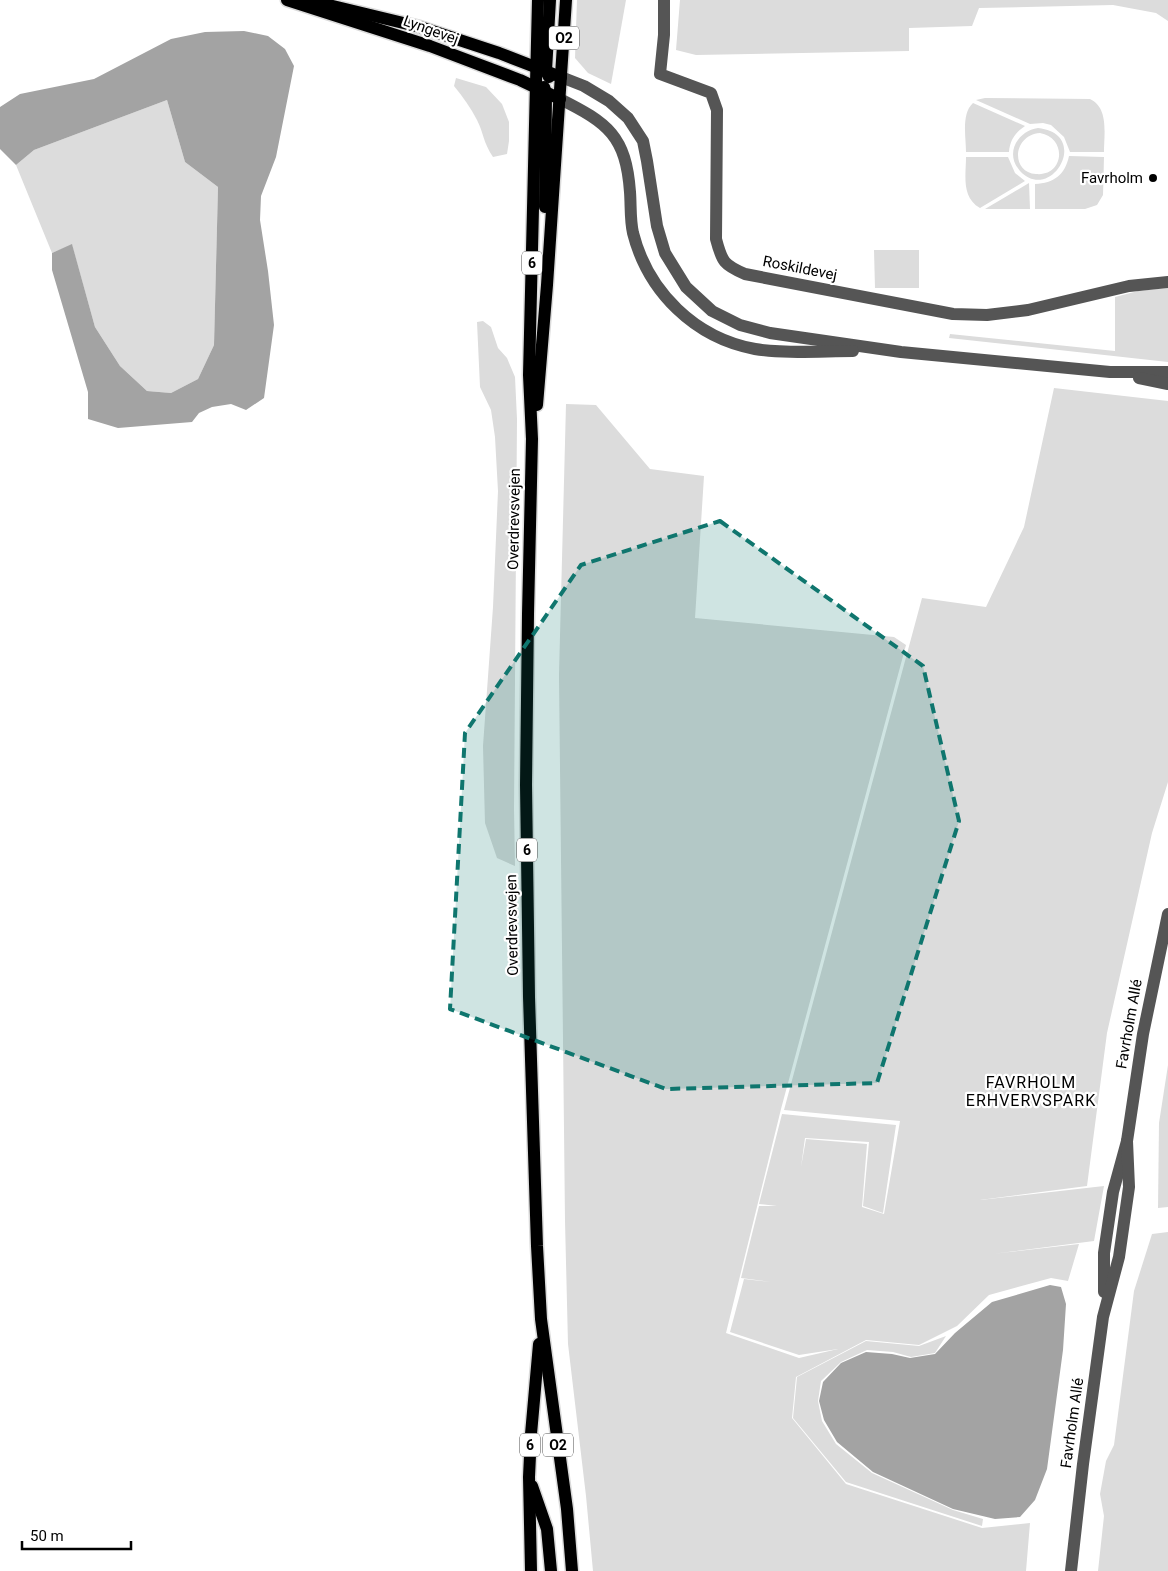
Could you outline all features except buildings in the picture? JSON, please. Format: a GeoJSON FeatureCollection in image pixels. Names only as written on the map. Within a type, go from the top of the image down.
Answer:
{"type":"FeatureCollection","features":[{"type":"Feature","properties":{"kind":"main road","name":"Lyngevej"},"geometry":{"type":"LineString","coordinates":[[286,0],[320,3],[420,27],[499,52],[561,77]]}},
{"type":"Feature","properties":{"kind":"main road","name":"Lyngevej"},"geometry":{"type":"LineString","coordinates":[[286,0],[430,46],[520,80],[560,100]]}},
{"type":"Feature","properties":{"kind":"main road"},"geometry":{"type":"LineString","coordinates":[[538,0],[541,68],[560,100]]}},
{"type":"Feature","properties":{"kind":"main road"},"geometry":{"type":"LineString","coordinates":[[547,285],[540,90],[550,0]]}},
{"type":"Feature","properties":{"kind":"main road","name":"O2"},"geometry":{"type":"LineString","coordinates":[[561,77],[566,0]]}},
{"type":"Feature","properties":{"kind":"main road","name":"Overdrevsvejen"},"geometry":{"type":"LineString","coordinates":[[532,439],[540,377],[561,77]]}},
{"type":"Feature","properties":{"kind":"main road","name":"Overdrevsvejen"},"geometry":{"type":"LineString","coordinates":[[540,90],[529,375],[532,439],[526,785],[529,997],[541,1320],[567,1509],[572,1571]]}},
{"type":"Feature","properties":{"kind":"main road","name":"Overdrevsvejen"},"geometry":{"type":"LineString","coordinates":[[531,1571],[529,1477],[541,1320]]}},
{"type":"Feature","properties":{"kind":"main road"},"geometry":{"type":"LineString","coordinates":[[529,1477],[547,1529],[551,1571]]}},
{"type":"Feature","properties":{"kind":"street","name":"Roskildevej"},"geometry":{"type":"LineString","coordinates":[[664,0],[664,35],[660,74],[711,93],[717,110],[716,239],[720,255],[728,267],[745,274],[953,314],[987,315],[1028,310],[1130,286],[1168,282]]}},
{"type":"Feature","properties":{"kind":"street"},"geometry":{"type":"LineString","coordinates":[[561,77],[584,86],[609,101],[628,118],[643,142],[648,160],[657,226],[664,253],[686,287],[712,311],[740,326],[770,333],[901,352],[1110,372],[1168,372]]}},
{"type":"Feature","properties":{"kind":"street"},"geometry":{"type":"LineString","coordinates":[[560,100],[581,110],[599,122],[615,137],[628,168],[633,232],[646,268],[665,298],[688,320],[722,339],[756,349],[901,352]]}},
{"type":"Feature","properties":{"kind":"street"},"geometry":{"type":"LineString","coordinates":[[1110,372],[1168,384]]}},
{"type":"Feature","properties":{"kind":"street","name":"Favrholm Allé"},"geometry":{"type":"LineString","coordinates":[[1071,1571],[1074,1533],[1103,1317],[1104,1254],[1113,1192],[1127,1141],[1143,1034],[1168,914]]}},
{"type":"Feature","properties":{"kind":"street","name":"Favrholm Allé"},"geometry":{"type":"LineString","coordinates":[[1065,1571],[1074,1533]]}},
{"type":"Feature","properties":{"kind":"highlighted area"},"geometry":{"type":"Polygon","coordinates":[[[720,521],[923,666],[959,821],[877,1083],[666,1089],[450,1009],[465,733],[581,565],[720,521]]]}},
{"type":"Feature","properties":{"kind":"shaded area"},"geometry":{"type":"Polygon","coordinates":[[[577,0],[626,0],[611,84],[588,73],[575,58],[577,0]]]}},
{"type":"Feature","properties":{"kind":"shaded area"},"geometry":{"type":"Polygon","coordinates":[[[680,0],[1168,0],[1168,21],[1156,13],[1113,5],[979,8],[972,26],[909,28],[909,51],[696,55],[676,50],[680,0]]]}},
{"type":"Feature","properties":{"kind":"shaded area"},"geometry":{"type":"Polygon","coordinates":[[[244,31],[268,36],[285,49],[294,66],[276,157],[261,196],[260,220],[274,325],[264,398],[246,410],[231,404],[212,407],[199,413],[192,422],[118,428],[88,419],[88,392],[52,270],[52,253],[72,244],[95,327],[120,366],[147,391],[171,393],[198,379],[214,345],[218,187],[185,162],[167,100],[34,150],[16,165],[0,149],[0,107],[20,94],[94,79],[171,39],[205,32],[244,31]]]}},
{"type":"Feature","properties":{"kind":"shaded area"},"geometry":{"type":"Polygon","coordinates":[[[456,78],[486,87],[502,104],[509,122],[507,154],[493,157],[475,116],[454,86],[456,78]]]}},
{"type":"Feature","properties":{"kind":"shaded area"},"geometry":{"type":"Polygon","coordinates":[[[985,98],[1090,99],[1096,103],[1103,115],[1105,130],[1104,152],[1070,152],[1064,137],[1051,125],[1043,123],[1030,124],[976,100],[985,98]]]}},
{"type":"Feature","properties":{"kind":"shaded area"},"geometry":{"type":"Polygon","coordinates":[[[167,100],[185,162],[218,187],[214,345],[198,379],[171,393],[147,391],[120,366],[95,327],[72,245],[52,253],[16,165],[34,150],[167,100]]]}},
{"type":"Feature","properties":{"kind":"shaded area"},"geometry":{"type":"Polygon","coordinates":[[[973,103],[1025,126],[1014,137],[1009,152],[966,152],[966,119],[969,108],[973,103]]]}},
{"type":"Feature","properties":{"kind":"shaded area"},"geometry":{"type":"Polygon","coordinates":[[[1038,128],[1054,133],[1062,142],[1064,153],[1061,164],[1054,173],[1043,179],[1032,179],[1020,171],[1013,157],[1013,150],[1019,138],[1038,128]],[[1040,133],[1031,135],[1020,146],[1019,161],[1028,172],[1036,174],[1045,173],[1052,170],[1057,164],[1058,149],[1055,142],[1049,136],[1040,133]]]}},
{"type":"Feature","properties":{"kind":"shaded area"},"geometry":{"type":"Polygon","coordinates":[[[1069,156],[1104,157],[1103,195],[1097,205],[1085,209],[1035,209],[1035,184],[1048,182],[1058,177],[1065,168],[1069,156]]]}},
{"type":"Feature","properties":{"kind":"shaded area"},"geometry":{"type":"Polygon","coordinates":[[[966,157],[1008,157],[1015,173],[1025,181],[980,208],[974,203],[967,192],[965,178],[966,157]]]}},
{"type":"Feature","properties":{"kind":"shaded area"},"geometry":{"type":"Polygon","coordinates":[[[1029,183],[1030,209],[985,209],[1029,183]]]}},
{"type":"Feature","properties":{"kind":"shaded area"},"geometry":{"type":"Polygon","coordinates":[[[874,250],[919,250],[919,288],[875,288],[874,250]]]}},
{"type":"Feature","properties":{"kind":"shaded area"},"geometry":{"type":"Polygon","coordinates":[[[1168,288],[1168,362],[949,338],[950,334],[1115,351],[1115,297],[1138,291],[1168,288]]]}},
{"type":"Feature","properties":{"kind":"shaded area"},"geometry":{"type":"Polygon","coordinates":[[[483,321],[491,327],[498,348],[507,358],[515,377],[517,419],[515,866],[497,858],[485,823],[483,746],[493,607],[498,491],[495,437],[491,410],[480,387],[477,322],[483,321]]]}},
{"type":"Feature","properties":{"kind":"shaded area"},"geometry":{"type":"Polygon","coordinates":[[[1054,388],[1168,401],[1168,782],[1152,833],[1107,1033],[1087,1186],[980,1200],[1104,1186],[1094,1241],[992,1254],[1079,1244],[1068,1281],[1051,1278],[989,1295],[957,1326],[919,1345],[866,1340],[796,1377],[792,1418],[846,1484],[982,1528],[1030,1523],[1026,1571],[593,1571],[568,1344],[565,1221],[559,675],[566,404],[596,405],[650,469],[704,476],[695,618],[894,637],[906,645],[781,1109],[726,1333],[799,1358],[838,1349],[799,1355],[730,1332],[744,1279],[771,1282],[741,1278],[759,1206],[777,1206],[759,1204],[782,1114],[896,1125],[883,1213],[863,1206],[869,1142],[805,1138],[801,1167],[806,1139],[867,1144],[862,1207],[884,1214],[900,1121],[784,1110],[922,598],[986,607],[1024,527],[1054,388]]]}},
{"type":"Feature","properties":{"kind":"shaded area"},"geometry":{"type":"Polygon","coordinates":[[[1168,1065],[1168,1207],[1158,1208],[1159,1123],[1168,1065]]]}},
{"type":"Feature","properties":{"kind":"shaded area"},"geometry":{"type":"Polygon","coordinates":[[[1168,1232],[1168,1571],[1098,1571],[1104,1516],[1100,1494],[1106,1461],[1114,1445],[1134,1291],[1152,1234],[1168,1232]]]}},
{"type":"Feature","properties":{"kind":"shaded area"},"geometry":{"type":"Polygon","coordinates":[[[1050,1285],[1061,1287],[1066,1304],[1063,1350],[1047,1469],[1035,1500],[1020,1517],[995,1519],[953,1509],[873,1472],[837,1442],[824,1420],[819,1401],[823,1382],[841,1363],[866,1352],[892,1354],[910,1358],[935,1354],[955,1333],[992,1302],[1050,1285]]]}},
{"type":"Feature","properties":{"kind":"shaded area"},"geometry":{"type":"Polygon","coordinates":[[[946,1336],[935,1353],[911,1357],[893,1352],[867,1350],[841,1362],[821,1381],[818,1401],[822,1421],[836,1444],[872,1473],[953,1510],[983,1519],[982,1526],[846,1482],[793,1418],[797,1377],[866,1341],[919,1346],[946,1336]]]}},
{"type":"Feature","properties":{"kind":"place","name":"Favrholm"},"geometry":{"type":"Point","coordinates":[1153,178]}},
{"type":"Feature","properties":{"kind":"district","name":"FAVRHOLM ERHVERVSPARK"},"geometry":{"type":"Point","coordinates":[1031,1091]}}]}
